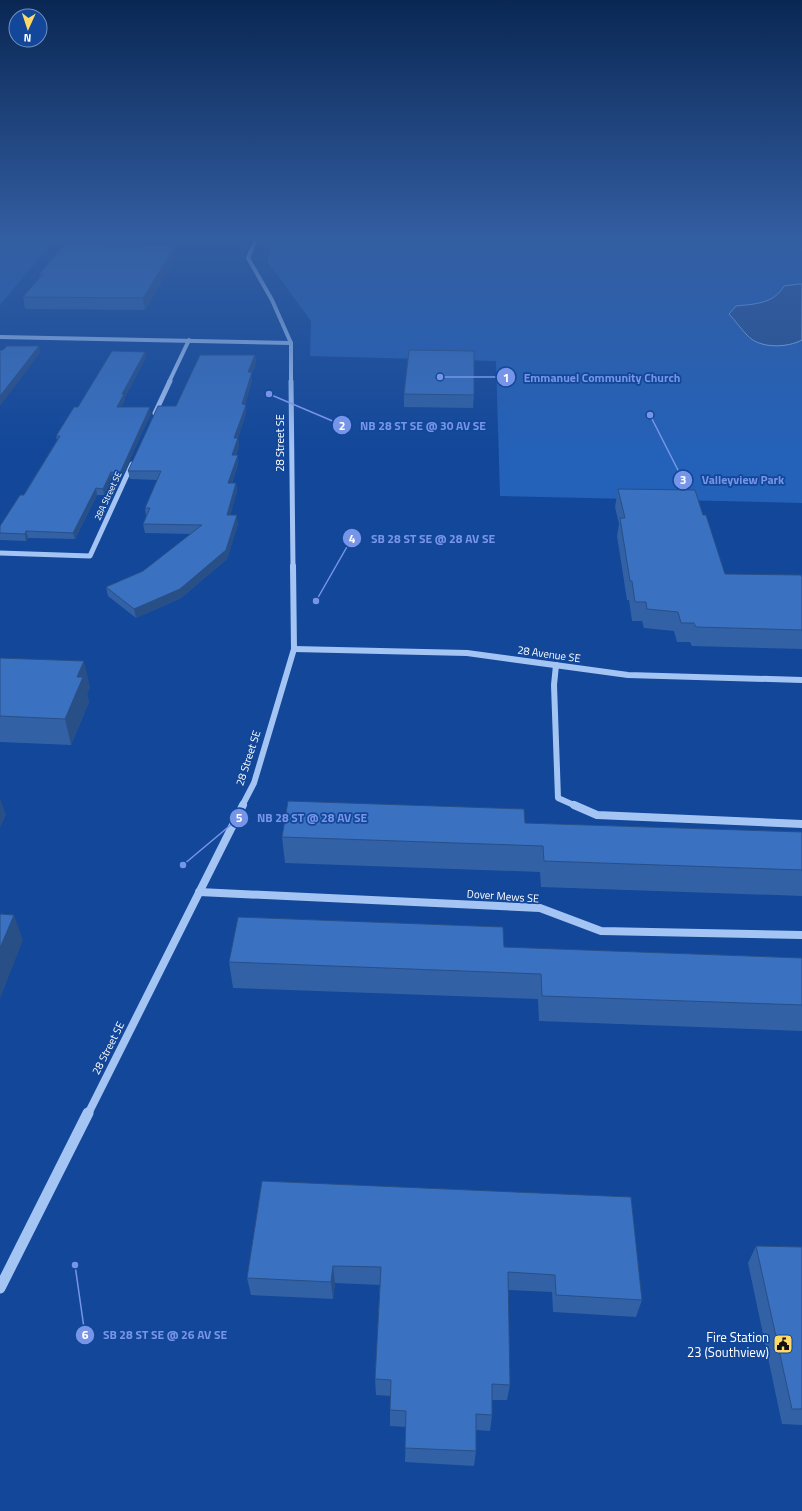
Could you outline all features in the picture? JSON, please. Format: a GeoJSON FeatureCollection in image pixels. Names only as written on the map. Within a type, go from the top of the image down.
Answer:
{"type":"FeatureCollection","features":[{"type":"Feature","properties":{"kind":"street","name":"28 Street SE"},"geometry":{"type":"LineString","coordinates":[[0,1288],[254,783],[294,649],[291,342],[276,310]]}},
{"type":"Feature","properties":{"kind":"street"},"geometry":{"type":"LineString","coordinates":[[0,337],[291,342]]}},
{"type":"Feature","properties":{"kind":"street"},"geometry":{"type":"LineString","coordinates":[[152,419],[189,340]]}},
{"type":"Feature","properties":{"kind":"street","name":"28A Street SE"},"geometry":{"type":"LineString","coordinates":[[0,553],[90,556],[136,455]]}},
{"type":"Feature","properties":{"kind":"street","name":"28 Avenue SE"},"geometry":{"type":"LineString","coordinates":[[294,649],[467,653],[628,675],[802,680]]}},
{"type":"Feature","properties":{"kind":"street"},"geometry":{"type":"LineString","coordinates":[[556,665],[554,685],[558,798],[597,815],[802,824]]}},
{"type":"Feature","properties":{"kind":"street","name":"Dover Mews SE"},"geometry":{"type":"LineString","coordinates":[[199,892],[540,908],[600,931],[802,935]]}},
{"type":"Feature","properties":{"kind":"shaded area"},"geometry":{"type":"Polygon","coordinates":[[[303,310],[802,310],[802,503],[500,496],[496,361],[310,356],[311,321],[303,310]]]}},
{"type":"Feature","properties":{"kind":"shaded area"},"geometry":{"type":"Polygon","coordinates":[[[733,310],[802,310],[802,340],[789,345],[781,346],[759,343],[752,340],[729,314],[733,310]]]}},
{"type":"Feature","properties":{"kind":"building"},"geometry":{"type":"Polygon","coordinates":[[[7,346],[39,346],[0,396],[0,350],[3,350],[7,346]]]}},
{"type":"Feature","properties":{"kind":"building"},"geometry":{"type":"Polygon","coordinates":[[[409,350],[474,351],[474,395],[404,394],[409,350]]]}},
{"type":"Feature","properties":{"kind":"building"},"geometry":{"type":"Polygon","coordinates":[[[112,351],[145,352],[122,394],[124,394],[117,407],[150,407],[120,473],[111,472],[103,489],[96,488],[73,533],[26,531],[25,534],[0,533],[0,526],[20,495],[24,495],[60,436],[56,436],[74,407],[78,407],[112,351]]]}},
{"type":"Feature","properties":{"kind":"building"},"geometry":{"type":"Polygon","coordinates":[[[200,355],[255,355],[248,372],[252,372],[242,404],[246,405],[234,438],[238,438],[232,455],[238,455],[228,483],[236,483],[227,515],[237,515],[226,550],[180,589],[134,609],[106,587],[143,571],[202,525],[143,524],[150,508],[145,508],[161,471],[128,471],[158,406],[176,406],[200,355]]]}},
{"type":"Feature","properties":{"kind":"building"},"geometry":{"type":"Polygon","coordinates":[[[618,489],[695,490],[703,515],[706,515],[725,574],[801,575],[802,630],[696,627],[694,623],[681,623],[678,612],[647,609],[646,602],[635,602],[632,581],[630,581],[620,518],[625,518],[618,489]]]}},
{"type":"Feature","properties":{"kind":"building"},"geometry":{"type":"Polygon","coordinates":[[[0,658],[84,661],[77,677],[83,677],[65,719],[0,716],[0,658]]]}},
{"type":"Feature","properties":{"kind":"building"},"geometry":{"type":"Polygon","coordinates":[[[288,801],[524,809],[525,823],[802,832],[802,870],[544,861],[543,846],[282,837],[288,801]]]}},
{"type":"Feature","properties":{"kind":"building"},"geometry":{"type":"Polygon","coordinates":[[[0,914],[14,915],[0,948],[0,914]]]}},
{"type":"Feature","properties":{"kind":"building"},"geometry":{"type":"Polygon","coordinates":[[[238,917],[503,927],[504,947],[802,958],[802,1005],[542,996],[541,974],[229,962],[238,917]]]}},
{"type":"Feature","properties":{"kind":"building"},"geometry":{"type":"Polygon","coordinates":[[[262,1181],[631,1197],[642,1300],[556,1295],[555,1275],[508,1272],[510,1385],[492,1384],[492,1415],[476,1414],[476,1451],[405,1448],[406,1411],[390,1410],[391,1380],[375,1379],[381,1267],[333,1266],[331,1282],[247,1278],[262,1181]]]}},
{"type":"Feature","properties":{"kind":"building","name":"Fire Station 23 (Southview)"},"geometry":{"type":"Polygon","coordinates":[[[756,1246],[802,1247],[802,1409],[792,1409],[756,1246]]]}},
{"type":"Feature","properties":{"kind":"place","name":"Emmanuel Community Church"},"geometry":{"type":"Point","coordinates":[440,377]}},
{"type":"Feature","properties":{"kind":"place","name":"NB 28 ST SE @ 30 AV SE"},"geometry":{"type":"Point","coordinates":[269,394]}},
{"type":"Feature","properties":{"kind":"place","name":"Valleyview Park"},"geometry":{"type":"Point","coordinates":[650,415]}},
{"type":"Feature","properties":{"kind":"place","name":"SB 28 ST SE @ 28 AV SE"},"geometry":{"type":"Point","coordinates":[316,601]}},
{"type":"Feature","properties":{"kind":"place","name":"NB 28 ST @ 28 AV SE"},"geometry":{"type":"Point","coordinates":[183,865]}},
{"type":"Feature","properties":{"kind":"place","name":"SB 28 ST SE @ 26 AV SE"},"geometry":{"type":"Point","coordinates":[75,1265]}},
{"type":"Feature","properties":{"kind":"place","name":"Fire Station 23 (Southview)"},"geometry":{"type":"Point","coordinates":[783,1344]}}]}
